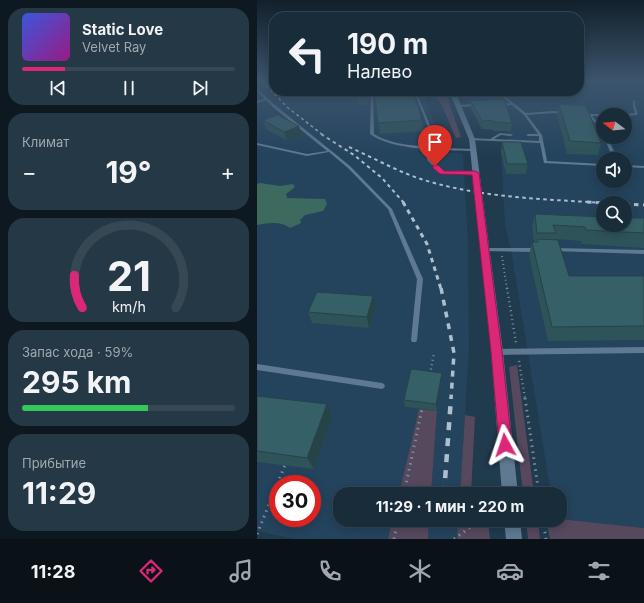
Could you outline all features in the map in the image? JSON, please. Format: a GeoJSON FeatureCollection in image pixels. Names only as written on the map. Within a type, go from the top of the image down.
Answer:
{"type":"FeatureCollection","features":[{"type":"Feature","properties":{"kind":"street"},"geometry":{"type":"LineString","coordinates":[[458,106],[472,139],[497,352],[509,487]]}},
{"type":"Feature","properties":{"kind":"street"},"geometry":{"type":"LineString","coordinates":[[513,527],[514,539]]}},
{"type":"Feature","properties":{"kind":"lane"},"geometry":{"type":"LineString","coordinates":[[277,106],[349,167],[389,209],[420,279],[414,340]]}},
{"type":"Feature","properties":{"kind":"lane"},"geometry":{"type":"LineString","coordinates":[[372,106],[372,134],[377,139],[397,144],[473,150]]}},
{"type":"Feature","properties":{"kind":"lane"},"geometry":{"type":"LineString","coordinates":[[421,106],[439,148]]}},
{"type":"Feature","properties":{"kind":"lane"},"geometry":{"type":"LineString","coordinates":[[516,106],[525,114],[540,135],[545,162],[596,165]]}},
{"type":"Feature","properties":{"kind":"lane"},"geometry":{"type":"LineString","coordinates":[[632,114],[637,114],[634,106]]}},
{"type":"Feature","properties":{"kind":"lane"},"geometry":{"type":"LineString","coordinates":[[525,114],[553,112],[568,113]]}},
{"type":"Feature","properties":{"kind":"lane"},"geometry":{"type":"LineString","coordinates":[[583,115],[596,115]]}},
{"type":"Feature","properties":{"kind":"lane"},"geometry":{"type":"LineString","coordinates":[[590,115],[596,122]]}},
{"type":"Feature","properties":{"kind":"lane"},"geometry":{"type":"LineString","coordinates":[[490,140],[500,134],[511,135]]}},
{"type":"Feature","properties":{"kind":"lane"},"geometry":{"type":"LineString","coordinates":[[528,135],[540,135]]}},
{"type":"Feature","properties":{"kind":"lane"},"geometry":{"type":"LineString","coordinates":[[472,139],[541,142]]}},
{"type":"Feature","properties":{"kind":"lane"},"geometry":{"type":"LineString","coordinates":[[257,144],[307,156],[330,151]]}},
{"type":"Feature","properties":{"kind":"lane"},"geometry":{"type":"LineString","coordinates":[[428,160],[442,173],[475,173]]}},
{"type":"Feature","properties":{"kind":"lane"},"geometry":{"type":"LineString","coordinates":[[632,166],[644,167]]}},
{"type":"Feature","properties":{"kind":"lane"},"geometry":{"type":"LineString","coordinates":[[485,250],[542,250]]}},
{"type":"Feature","properties":{"kind":"lane"},"geometry":{"type":"LineString","coordinates":[[550,250],[644,252]]}},
{"type":"Feature","properties":{"kind":"lane"},"geometry":{"type":"LineString","coordinates":[[497,352],[644,350]]}},
{"type":"Feature","properties":{"kind":"lane"},"geometry":{"type":"LineString","coordinates":[[257,367],[382,386]]}},
{"type":"Feature","properties":{"kind":"path"},"geometry":{"type":"LineString","coordinates":[[501,250],[538,487]]}},
{"type":"Feature","properties":{"kind":"path"},"geometry":{"type":"LineString","coordinates":[[429,379],[434,353]]}},
{"type":"Feature","properties":{"kind":"path"},"geometry":{"type":"LineString","coordinates":[[405,487],[422,409]]}},
{"type":"Feature","properties":{"kind":"path"},"geometry":{"type":"LineString","coordinates":[[257,534],[285,465]]}},
{"type":"Feature","properties":{"kind":"path"},"geometry":{"type":"LineString","coordinates":[[394,539],[397,527]]}},
{"type":"Feature","properties":{"kind":"path"},"geometry":{"type":"LineString","coordinates":[[454,539],[470,527]]}},
{"type":"Feature","properties":{"kind":"path"},"geometry":{"type":"LineString","coordinates":[[544,527],[546,539]]}},
{"type":"Feature","properties":{"kind":"shaded area"},"geometry":{"type":"Polygon","coordinates":[[[257,106],[428,106],[445,152],[463,154],[468,241],[469,350],[460,487],[432,487],[437,411],[442,380],[405,407],[419,409],[401,487],[333,487],[333,527],[391,527],[388,539],[294,539],[257,531],[257,106]]]}},
{"type":"Feature","properties":{"kind":"shaded area"},"geometry":{"type":"Polygon","coordinates":[[[442,106],[450,106],[461,137],[456,138],[442,106]]]}},
{"type":"Feature","properties":{"kind":"shaded area"},"geometry":{"type":"Polygon","coordinates":[[[470,106],[644,106],[644,528],[567,520],[567,487],[550,487],[511,250],[505,226],[501,152],[513,152],[506,131],[482,129],[470,106]]]}},
{"type":"Feature","properties":{"kind":"shaded area"},"geometry":{"type":"Polygon","coordinates":[[[260,183],[280,186],[293,184],[295,187],[286,194],[287,198],[325,199],[327,204],[323,211],[305,215],[300,220],[301,223],[290,228],[278,223],[257,225],[257,184],[260,183]]]}},
{"type":"Feature","properties":{"kind":"shaded area"},"geometry":{"type":"Polygon","coordinates":[[[517,365],[533,487],[522,487],[509,367],[517,365]]]}},
{"type":"Feature","properties":{"kind":"shaded area"},"geometry":{"type":"Polygon","coordinates":[[[419,409],[437,411],[432,487],[401,487],[419,409]]]}},
{"type":"Feature","properties":{"kind":"shaded area"},"geometry":{"type":"Polygon","coordinates":[[[465,415],[475,417],[471,487],[460,487],[465,415]]]}},
{"type":"Feature","properties":{"kind":"shaded area"},"geometry":{"type":"Polygon","coordinates":[[[567,520],[644,528],[644,539],[550,539],[547,527],[567,527],[567,520]]]}},
{"type":"Feature","properties":{"kind":"shaded area"},"geometry":{"type":"Polygon","coordinates":[[[391,527],[429,527],[428,539],[388,539],[391,527]]]}},
{"type":"Feature","properties":{"kind":"shaded area"},"geometry":{"type":"Polygon","coordinates":[[[429,527],[458,527],[457,539],[428,539],[429,527]]]}},
{"type":"Feature","properties":{"kind":"shaded area"},"geometry":{"type":"Polygon","coordinates":[[[458,527],[489,527],[490,539],[457,539],[458,527]]]}},
{"type":"Feature","properties":{"kind":"shaded area"},"geometry":{"type":"Polygon","coordinates":[[[527,527],[539,527],[540,539],[528,539],[527,527]]]}},
{"type":"Feature","properties":{"kind":"building"},"geometry":{"type":"Polygon","coordinates":[[[376,106],[418,106],[422,120],[378,123],[376,106]]]}},
{"type":"Feature","properties":{"kind":"building"},"geometry":{"type":"Polygon","coordinates":[[[474,106],[506,106],[512,123],[494,122],[493,120],[482,121],[474,106]]]}},
{"type":"Feature","properties":{"kind":"building"},"geometry":{"type":"Polygon","coordinates":[[[560,106],[586,106],[596,131],[596,143],[570,141],[560,106]]]}},
{"type":"Feature","properties":{"kind":"building"},"geometry":{"type":"Polygon","coordinates":[[[278,115],[299,126],[284,132],[263,120],[278,115]]]}},
{"type":"Feature","properties":{"kind":"building"},"geometry":{"type":"Polygon","coordinates":[[[502,142],[521,142],[528,164],[507,164],[502,142]]]}},
{"type":"Feature","properties":{"kind":"building"},"geometry":{"type":"Polygon","coordinates":[[[535,214],[596,217],[596,231],[586,230],[585,227],[553,225],[556,233],[537,233],[535,214]]]}},
{"type":"Feature","properties":{"kind":"building"},"geometry":{"type":"Polygon","coordinates":[[[632,218],[644,218],[644,233],[625,232],[632,232],[632,218]]]}},
{"type":"Feature","properties":{"kind":"building"},"geometry":{"type":"Polygon","coordinates":[[[538,239],[558,240],[569,276],[644,276],[644,326],[552,327],[532,242],[538,242],[538,239]]]}},
{"type":"Feature","properties":{"kind":"building"},"geometry":{"type":"Polygon","coordinates":[[[317,292],[373,296],[367,317],[308,312],[317,292]]]}},
{"type":"Feature","properties":{"kind":"building"},"geometry":{"type":"Polygon","coordinates":[[[411,369],[442,373],[436,404],[404,400],[411,369]]]}},
{"type":"Feature","properties":{"kind":"building"},"geometry":{"type":"Polygon","coordinates":[[[257,396],[327,404],[307,458],[257,451],[257,396]]]}},
{"type":"Feature","properties":{"kind":"railway"},"geometry":{"type":"LineString","coordinates":[[286,106],[323,135]]}},
{"type":"Feature","properties":{"kind":"railway"},"geometry":{"type":"LineString","coordinates":[[321,134],[354,155],[382,178],[404,203]]}},
{"type":"Feature","properties":{"kind":"railway"},"geometry":{"type":"LineString","coordinates":[[349,147],[405,173],[446,186],[468,191],[513,197],[587,202]]}},
{"type":"Feature","properties":{"kind":"railway"},"geometry":{"type":"LineString","coordinates":[[403,202],[427,244],[441,289]]}},
{"type":"Feature","properties":{"kind":"railway"},"geometry":{"type":"LineString","coordinates":[[587,202],[596,202]]}},
{"type":"Feature","properties":{"kind":"railway"},"geometry":{"type":"LineString","coordinates":[[587,202],[596,203]]}},
{"type":"Feature","properties":{"kind":"railway"},"geometry":{"type":"LineString","coordinates":[[632,204],[644,205]]}},
{"type":"Feature","properties":{"kind":"railway"},"geometry":{"type":"LineString","coordinates":[[441,288],[454,353],[451,399]]}},
{"type":"Feature","properties":{"kind":"railway"},"geometry":{"type":"LineString","coordinates":[[445,487],[451,398]]}},
{"type":"Feature","properties":{"kind":"route"},"geometry":{"type":"LineString","coordinates":[[435,166],[442,173],[475,173],[497,352],[505,445]]}}]}
